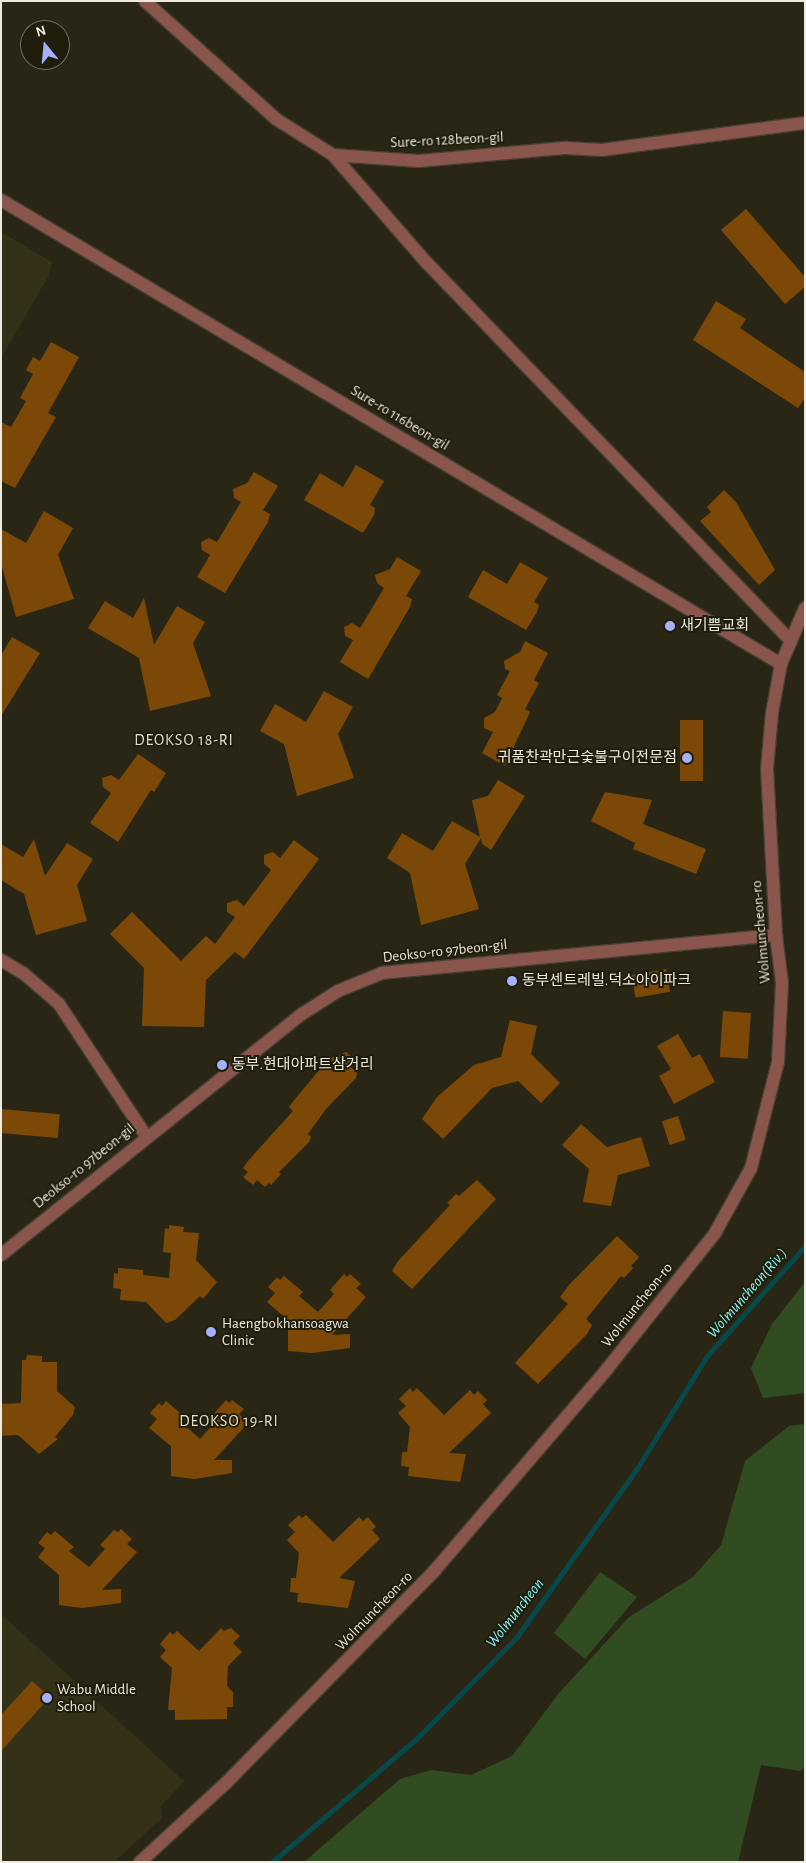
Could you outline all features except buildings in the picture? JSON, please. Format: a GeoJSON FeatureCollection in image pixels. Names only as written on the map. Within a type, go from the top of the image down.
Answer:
{"type":"FeatureCollection","features":[{"type":"Feature","properties":{"kind":"street","name":"Sure-ro 128beon-gil"},"geometry":{"type":"LineString","coordinates":[[145,1],[276,119],[333,155],[419,161],[566,148],[602,150],[786,128],[805,123]]}},
{"type":"Feature","properties":{"kind":"street"},"geometry":{"type":"LineString","coordinates":[[333,155],[427,263],[791,641]]}},
{"type":"Feature","properties":{"kind":"street","name":"Sure-ro 116beon-gil"},"geometry":{"type":"LineString","coordinates":[[1,200],[781,664]]}},
{"type":"Feature","properties":{"kind":"street","name":"Wolmuncheon-ro"},"geometry":{"type":"LineString","coordinates":[[140,1862],[246,1764],[435,1570],[607,1370],[716,1233],[751,1168],[778,1062],[782,983],[776,934],[767,769],[781,664],[805,608]]}},
{"type":"Feature","properties":{"kind":"street","name":"Deokso-ro 97beon-gil"},"geometry":{"type":"LineString","coordinates":[[1,1255],[146,1136],[302,1014],[338,991],[382,973],[776,934]]}},
{"type":"Feature","properties":{"kind":"street"},"geometry":{"type":"LineString","coordinates":[[1,960],[23,973],[59,1004],[146,1136]]}},
{"type":"Feature","properties":{"kind":"shaded area"},"geometry":{"type":"Polygon","coordinates":[[[1,232],[52,262],[49,275],[1,358],[1,232]]]}},
{"type":"Feature","properties":{"kind":"shaded area","name":"Wabu Middle School"},"geometry":{"type":"Polygon","coordinates":[[[1,1614],[184,1781],[161,1806],[162,1818],[114,1862],[1,1862],[1,1614]]]}},
{"type":"Feature","properties":{"kind":"green space"},"geometry":{"type":"Polygon","coordinates":[[[805,1282],[805,1393],[763,1398],[751,1368],[772,1324],[805,1282]]]}},
{"type":"Feature","properties":{"kind":"green space"},"geometry":{"type":"Polygon","coordinates":[[[805,1424],[805,1767],[801,1771],[761,1765],[738,1862],[304,1862],[400,1779],[431,1770],[471,1775],[512,1756],[559,1693],[629,1617],[693,1577],[721,1545],[745,1461],[789,1426],[805,1424]]]}},
{"type":"Feature","properties":{"kind":"green space"},"geometry":{"type":"Polygon","coordinates":[[[600,1572],[637,1597],[585,1659],[554,1633],[600,1572]]]}},
{"type":"Feature","properties":{"kind":"waterway","name":"Wolmuncheon"},"geometry":{"type":"LineString","coordinates":[[272,1862],[416,1739],[516,1638],[636,1470],[707,1356],[805,1246]]}},
{"type":"Feature","properties":{"kind":"place","name":"새기쁨교회"},"geometry":{"type":"Point","coordinates":[670,626]}},
{"type":"Feature","properties":{"kind":"place","name":"귀품찬곽만근숯불구이전문점"},"geometry":{"type":"Point","coordinates":[687,758]}},
{"type":"Feature","properties":{"kind":"place","name":"동부센트레빌.덕소아이파크"},"geometry":{"type":"Point","coordinates":[512,981]}},
{"type":"Feature","properties":{"kind":"place","name":"동부.현대아파트삼거리"},"geometry":{"type":"Point","coordinates":[222,1065]}},
{"type":"Feature","properties":{"kind":"place","name":"Haengbokhansoagwa Clinic"},"geometry":{"type":"Point","coordinates":[211,1332]}},
{"type":"Feature","properties":{"kind":"place","name":"Wabu Middle School"},"geometry":{"type":"Point","coordinates":[47,1698]}},
{"type":"Feature","properties":{"kind":"district","name":"DEOKSO 18-RI"},"geometry":{"type":"Point","coordinates":[184,740]}},
{"type":"Feature","properties":{"kind":"district","name":"DEOKSO 19-RI"},"geometry":{"type":"Point","coordinates":[229,1421]}},
{"type":"Feature","properties":{"kind":"water label","name":"Wolmuncheon(Riv.)"},"geometry":{"type":"Point","coordinates":[747,1293]}}]}
